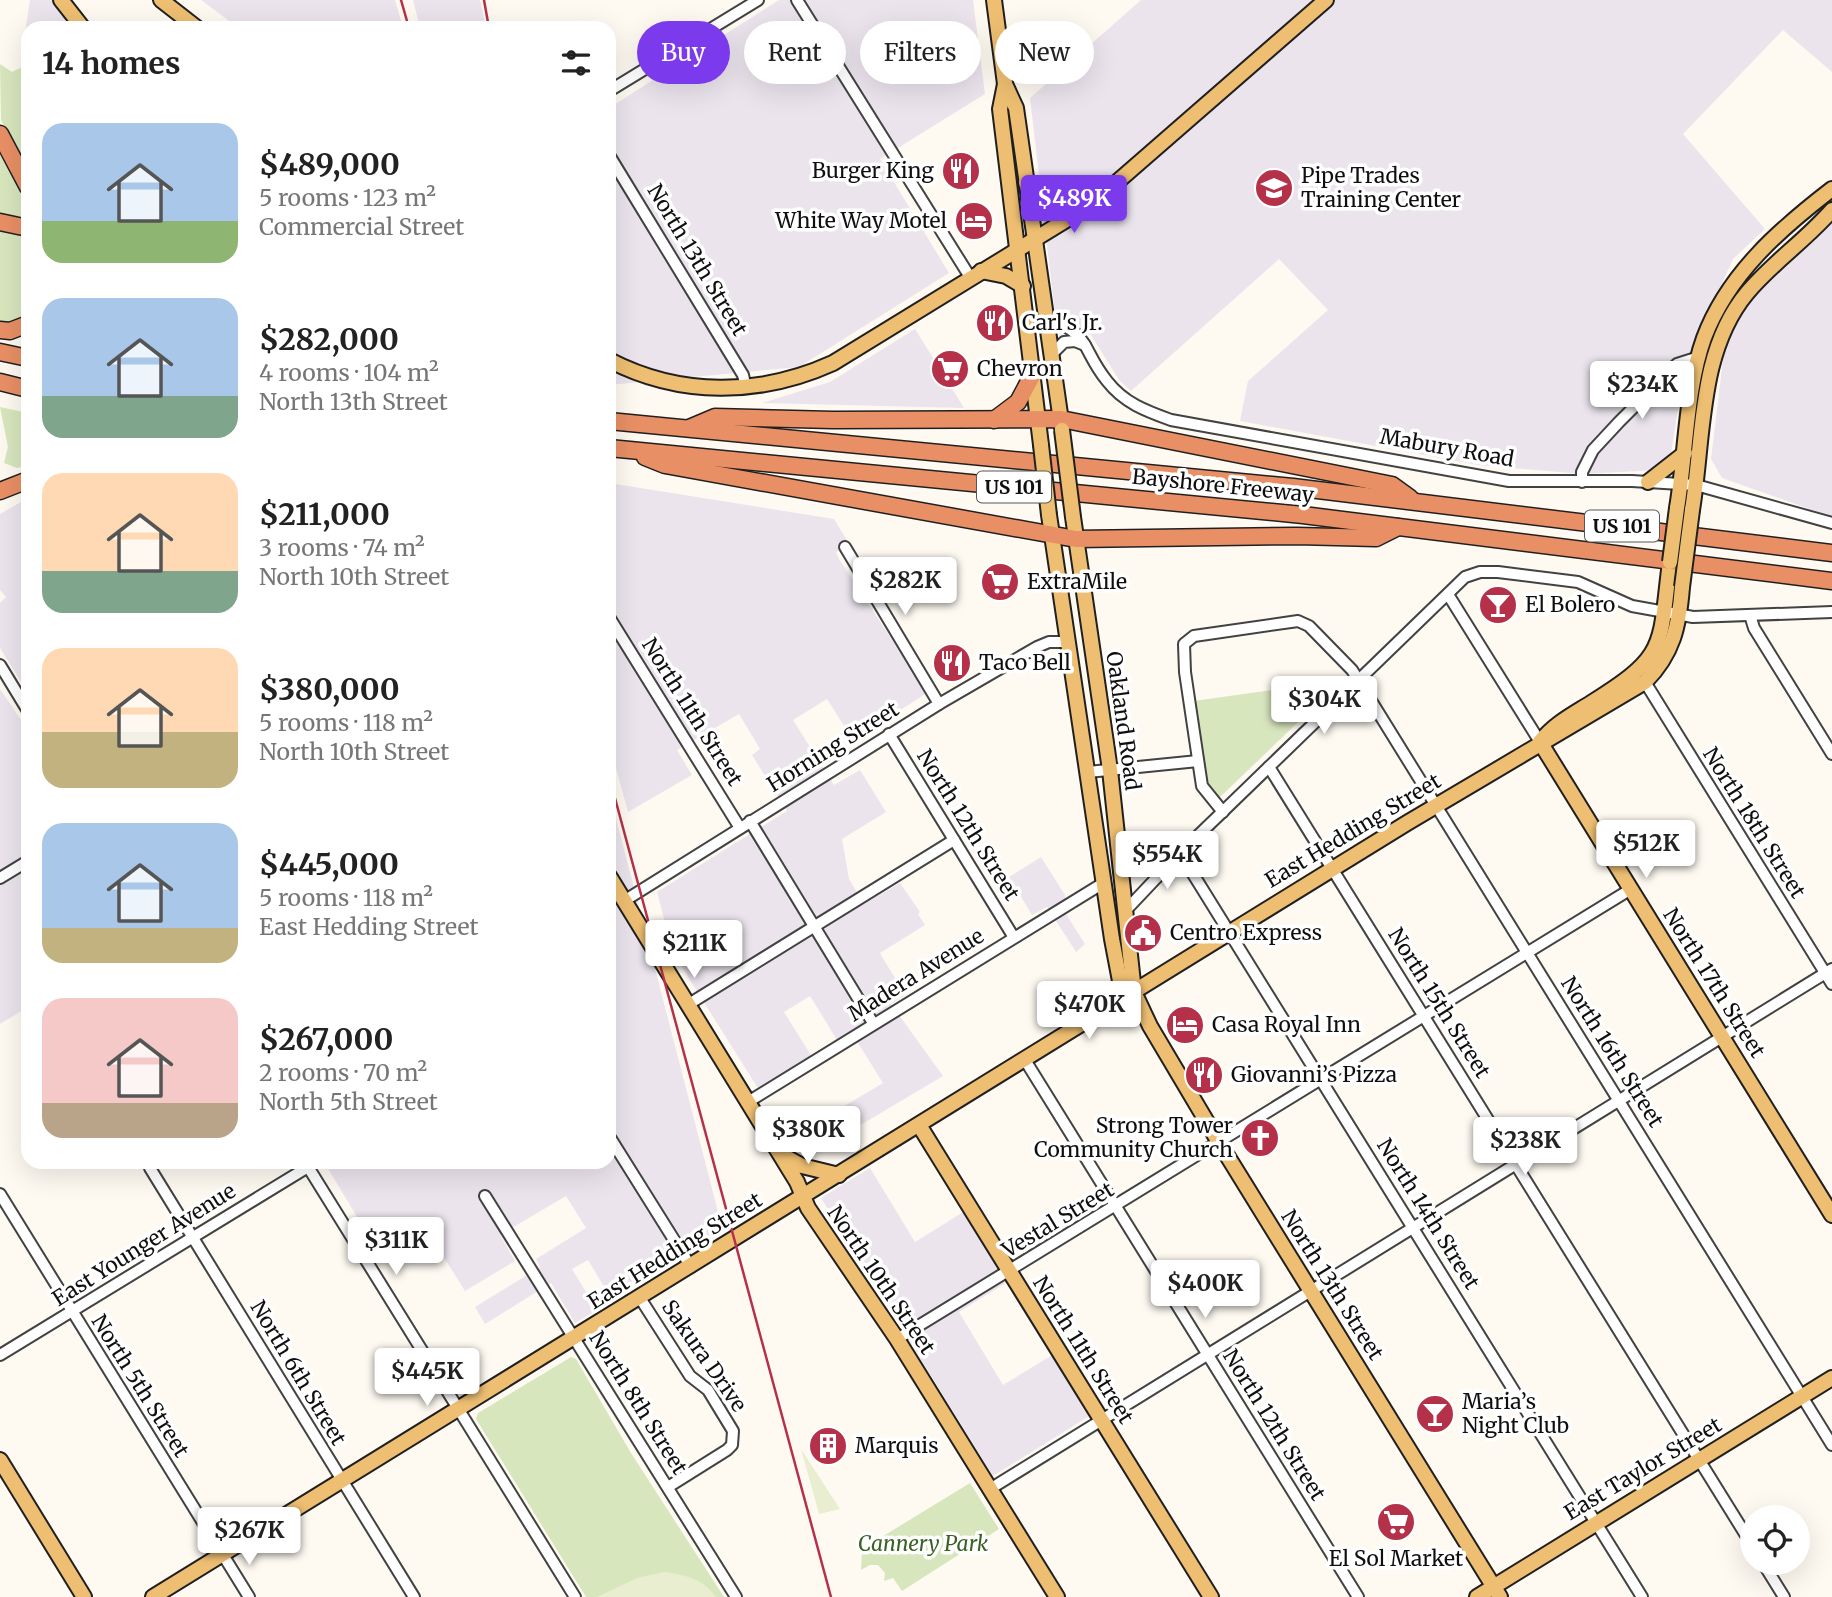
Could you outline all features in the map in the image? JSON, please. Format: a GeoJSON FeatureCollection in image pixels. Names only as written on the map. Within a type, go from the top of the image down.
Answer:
{"type":"FeatureCollection","features":[{"type":"Feature","properties":{"kind":"highway"},"geometry":{"type":"LineString","coordinates":[[0,134],[21,174]]}},
{"type":"Feature","properties":{"kind":"highway"},"geometry":{"type":"LineString","coordinates":[[0,222],[21,226]]}},
{"type":"Feature","properties":{"kind":"highway"},"geometry":{"type":"LineString","coordinates":[[0,330],[10,331],[21,327]]}},
{"type":"Feature","properties":{"kind":"highway"},"geometry":{"type":"LineString","coordinates":[[0,352],[21,356]]}},
{"type":"Feature","properties":{"kind":"highway"},"geometry":{"type":"LineString","coordinates":[[993,420],[1018,402],[1033,374]]}},
{"type":"Feature","properties":{"kind":"highway"},"geometry":{"type":"LineString","coordinates":[[0,382],[21,387]]}},
{"type":"Feature","properties":{"kind":"highway"},"geometry":{"type":"LineString","coordinates":[[687,429],[715,417],[993,420],[1061,424],[1392,485],[1412,500]]}},
{"type":"Feature","properties":{"kind":"highway","name":"Bayshore Freeway"},"geometry":{"type":"LineString","coordinates":[[616,422],[1412,500],[1832,553]]}},
{"type":"Feature","properties":{"kind":"highway","name":"Bayshore Freeway"},"geometry":{"type":"LineString","coordinates":[[616,449],[1398,527],[1832,581]]}},
{"type":"Feature","properties":{"kind":"highway"},"geometry":{"type":"LineString","coordinates":[[630,450],[664,465],[1076,539],[1297,536],[1376,538],[1398,527]]}},
{"type":"Feature","properties":{"kind":"highway"},"geometry":{"type":"LineString","coordinates":[[0,491],[21,483]]}},
{"type":"Feature","properties":{"kind":"main road"},"geometry":{"type":"LineString","coordinates":[[61,0],[78,21]]}},
{"type":"Feature","properties":{"kind":"main road"},"geometry":{"type":"LineString","coordinates":[[70,0],[80,21]]}},
{"type":"Feature","properties":{"kind":"main road"},"geometry":{"type":"LineString","coordinates":[[161,0],[188,21]]}},
{"type":"Feature","properties":{"kind":"main road","name":"Oakland Road"},"geometry":{"type":"LineString","coordinates":[[993,0],[996,21]]}},
{"type":"Feature","properties":{"kind":"main road"},"geometry":{"type":"LineString","coordinates":[[616,364],[682,386],[746,388],[804,377],[858,348],[1081,209],[1166,142],[1326,0]]}},
{"type":"Feature","properties":{"kind":"main road","name":"Oakland Road"},"geometry":{"type":"LineString","coordinates":[[1005,84],[1016,108],[1052,354],[1110,770],[1134,992]]}},
{"type":"Feature","properties":{"kind":"main road","name":"Oakland Road"},"geometry":{"type":"LineString","coordinates":[[1005,84],[1000,109],[1049,515],[1120,981],[1134,992]]}},
{"type":"Feature","properties":{"kind":"main road"},"geometry":{"type":"LineString","coordinates":[[1026,182],[1050,206],[1081,209]]}},
{"type":"Feature","properties":{"kind":"main road"},"geometry":{"type":"LineString","coordinates":[[1689,485],[1685,453],[1699,357],[1715,313],[1740,274],[1800,214],[1832,189]]}},
{"type":"Feature","properties":{"kind":"main road"},"geometry":{"type":"LineString","coordinates":[[1689,485],[1713,356],[1726,324],[1749,291],[1832,210]]}},
{"type":"Feature","properties":{"kind":"main road"},"geometry":{"type":"LineString","coordinates":[[976,274],[1006,276],[1023,286]]}},
{"type":"Feature","properties":{"kind":"main road"},"geometry":{"type":"LineString","coordinates":[[1648,482],[1685,453]]}},
{"type":"Feature","properties":{"kind":"main road","name":"East Hedding Street"},"geometry":{"type":"LineString","coordinates":[[153,1597],[575,1339],[1332,868],[1540,742],[1555,738],[1645,682],[1670,651],[1679,615],[1675,586],[1689,485]]}},
{"type":"Feature","properties":{"kind":"main road","name":"East Hedding Street"},"geometry":{"type":"LineString","coordinates":[[1540,742],[1551,727],[1641,669],[1657,646],[1664,612],[1675,586]]}},
{"type":"Feature","properties":{"kind":"main road","name":"North 17th Street"},"geometry":{"type":"LineString","coordinates":[[1540,742],[1832,1214]]}},
{"type":"Feature","properties":{"kind":"main road","name":"North 10th Street"},"geometry":{"type":"LineString","coordinates":[[616,888],[805,1195],[814,1218],[897,1339],[1057,1597]]}},
{"type":"Feature","properties":{"kind":"main road","name":"North 13th Street"},"geometry":{"type":"LineString","coordinates":[[1134,992],[1155,1035],[1220,1144],[1497,1592]]}},
{"type":"Feature","properties":{"kind":"main road","name":"North 11th Street"},"geometry":{"type":"LineString","coordinates":[[919,1125],[1211,1597]]}},
{"type":"Feature","properties":{"kind":"main road"},"geometry":{"type":"LineString","coordinates":[[781,1155],[802,1166],[839,1175]]}},
{"type":"Feature","properties":{"kind":"main road","name":"East Taylor Street"},"geometry":{"type":"LineString","coordinates":[[1477,1597],[1497,1592],[1596,1522],[1832,1378]]}},
{"type":"Feature","properties":{"kind":"main road"},"geometry":{"type":"LineString","coordinates":[[0,1460],[84,1597]]}},
{"type":"Feature","properties":{"kind":"street"},"geometry":{"type":"LineString","coordinates":[[616,87],[758,0]]}},
{"type":"Feature","properties":{"kind":"street"},"geometry":{"type":"LineString","coordinates":[[797,0],[976,274]]}},
{"type":"Feature","properties":{"kind":"street","name":"North 13th Street"},"geometry":{"type":"LineString","coordinates":[[616,166],[743,375],[746,388]]}},
{"type":"Feature","properties":{"kind":"street","name":"Mabury Road"},"geometry":{"type":"LineString","coordinates":[[1046,317],[1077,332],[1106,381],[1121,396],[1142,410],[1171,420],[1347,449],[1484,478],[1689,485],[1832,523]]}},
{"type":"Feature","properties":{"kind":"street"},"geometry":{"type":"LineString","coordinates":[[1052,354],[1064,342],[1075,341],[1085,345]]}},
{"type":"Feature","properties":{"kind":"street"},"geometry":{"type":"LineString","coordinates":[[1582,482],[1582,472],[1593,450],[1619,422],[1677,364],[1699,357]]}},
{"type":"Feature","properties":{"kind":"street"},"geometry":{"type":"LineString","coordinates":[[845,547],[939,704]]}},
{"type":"Feature","properties":{"kind":"street"},"geometry":{"type":"LineString","coordinates":[[1127,909],[1180,853],[1430,609],[1449,596],[1465,577],[1480,572],[1498,572],[1578,582],[1632,606],[1679,615],[1715,618],[1832,611]]}},
{"type":"Feature","properties":{"kind":"street","name":"North 17th Street"},"geometry":{"type":"LineString","coordinates":[[1449,596],[1540,742]]}},
{"type":"Feature","properties":{"kind":"street"},"geometry":{"type":"LineString","coordinates":[[1751,615],[1754,628],[1832,754]]}},
{"type":"Feature","properties":{"kind":"street","name":"North 16th Street"},"geometry":{"type":"LineString","coordinates":[[1198,761],[1183,649],[1188,639],[1298,621],[1309,626],[1359,681],[1832,1445]]}},
{"type":"Feature","properties":{"kind":"street","name":"North 11th Street"},"geometry":{"type":"LineString","coordinates":[[616,629],[740,828]]}},
{"type":"Feature","properties":{"kind":"street","name":"Horning Street"},"geometry":{"type":"LineString","coordinates":[[624,901],[939,704],[1037,647],[1048,642],[1069,642]]}},
{"type":"Feature","properties":{"kind":"street"},"geometry":{"type":"LineString","coordinates":[[0,665],[21,700]]}},
{"type":"Feature","properties":{"kind":"street","name":"North 18th Street"},"geometry":{"type":"LineString","coordinates":[[1645,682],[1829,971],[1832,984]]}},
{"type":"Feature","properties":{"kind":"street","name":"North 12th Street"},"geometry":{"type":"LineString","coordinates":[[889,734],[1013,936]]}},
{"type":"Feature","properties":{"kind":"street"},"geometry":{"type":"LineString","coordinates":[[1088,772],[1198,761],[1202,786],[1223,812]]}},
{"type":"Feature","properties":{"kind":"street","name":"North 15th Street"},"geometry":{"type":"LineString","coordinates":[[1269,767],[1740,1526]]}},
{"type":"Feature","properties":{"kind":"street"},"geometry":{"type":"LineString","coordinates":[[750,821],[873,1023]]}},
{"type":"Feature","properties":{"kind":"street"},"geometry":{"type":"LineString","coordinates":[[689,1004],[954,840]]}},
{"type":"Feature","properties":{"kind":"street","name":"North 14th Street"},"geometry":{"type":"LineString","coordinates":[[1180,853],[1642,1597]]}},
{"type":"Feature","properties":{"kind":"street"},"geometry":{"type":"LineString","coordinates":[[0,877],[21,864]]}},
{"type":"Feature","properties":{"kind":"street","name":"Madera Avenue"},"geometry":{"type":"LineString","coordinates":[[748,1102],[1013,936],[1105,882]]}},
{"type":"Feature","properties":{"kind":"street","name":"Vestal Street"},"geometry":{"type":"LineString","coordinates":[[897,1339],[1220,1144],[1631,888]]}},
{"type":"Feature","properties":{"kind":"street"},"geometry":{"type":"LineString","coordinates":[[990,1489],[1829,971]]}},
{"type":"Feature","properties":{"kind":"street","name":"North 12th Street"},"geometry":{"type":"LineString","coordinates":[[1025,1060],[1358,1597]]}},
{"type":"Feature","properties":{"kind":"street"},"geometry":{"type":"LineString","coordinates":[[616,1147],[691,1267]]}},
{"type":"Feature","properties":{"kind":"street","name":"North 6th Street"},"geometry":{"type":"LineString","coordinates":[[151,1169],[414,1597]]}},
{"type":"Feature","properties":{"kind":"street","name":"East Younger Avenue"},"geometry":{"type":"LineString","coordinates":[[0,1355],[301,1169]]}},
{"type":"Feature","properties":{"kind":"street"},"geometry":{"type":"LineString","coordinates":[[309,1169],[575,1597]]}},
{"type":"Feature","properties":{"kind":"street","name":"North 5th Street"},"geometry":{"type":"LineString","coordinates":[[0,1194],[249,1597]]}},
{"type":"Feature","properties":{"kind":"street","name":"North 8th Street"},"geometry":{"type":"LineString","coordinates":[[485,1196],[736,1597]]}},
{"type":"Feature","properties":{"kind":"street","name":"Sakura Drive"},"geometry":{"type":"LineString","coordinates":[[640,1298],[690,1376],[708,1391],[733,1432],[732,1445],[727,1450],[668,1487]]}},
{"type":"Feature","properties":{"kind":"street"},"geometry":{"type":"LineString","coordinates":[[1770,1575],[1784,1597]]}},
{"type":"Feature","properties":{"kind":"shaded area"},"geometry":{"type":"Polygon","coordinates":[[[30,0],[52,0],[66,21],[27,21],[30,0]]]}},
{"type":"Feature","properties":{"kind":"shaded area"},"geometry":{"type":"Polygon","coordinates":[[[201,0],[395,0],[401,21],[229,21],[201,0]]]}},
{"type":"Feature","properties":{"kind":"shaded area"},"geometry":{"type":"Polygon","coordinates":[[[413,0],[480,0],[484,21],[418,21],[413,0]]]}},
{"type":"Feature","properties":{"kind":"shaded area"},"geometry":{"type":"Polygon","coordinates":[[[779,0],[973,0],[976,21],[860,21],[860,84],[981,84],[981,63],[985,94],[880,159],[949,273],[799,367],[616,384],[616,104],[647,84],[730,84],[730,31],[744,22],[744,84],[846,84],[846,21],[746,21],[779,0]]]}},
{"type":"Feature","properties":{"kind":"shaded area"},"geometry":{"type":"Polygon","coordinates":[[[1141,0],[1832,0],[1832,72],[1783,30],[1683,134],[1765,229],[1733,259],[1685,364],[1671,454],[1659,470],[1582,474],[1478,465],[1240,421],[1248,381],[1328,310],[1279,259],[1131,391],[1119,380],[1091,335],[1055,314],[1030,98],[1046,84],[1094,84],[1094,41],[1141,0]]]}},
{"type":"Feature","properties":{"kind":"shaded area"},"geometry":{"type":"Polygon","coordinates":[[[1832,223],[1832,517],[1722,478],[1711,459],[1726,335],[1743,308],[1832,223]]]}},
{"type":"Feature","properties":{"kind":"shaded area"},"geometry":{"type":"Polygon","coordinates":[[[915,329],[964,408],[762,403],[830,382],[915,329]]]}},
{"type":"Feature","properties":{"kind":"shaded area"},"geometry":{"type":"Polygon","coordinates":[[[616,484],[834,519],[850,545],[836,552],[839,559],[927,693],[853,740],[827,699],[793,720],[834,785],[860,770],[886,812],[842,839],[849,879],[864,904],[900,883],[920,912],[918,914],[925,925],[880,953],[905,995],[891,1004],[943,1076],[864,1123],[848,1129],[836,1111],[883,1083],[851,1032],[837,1040],[810,996],[784,1012],[812,1057],[759,1090],[673,953],[657,892],[787,811],[752,755],[760,749],[739,714],[677,750],[692,775],[628,812],[616,768],[616,484]]]}},
{"type":"Feature","properties":{"kind":"shaded area"},"geometry":{"type":"Polygon","coordinates":[[[21,502],[21,682],[0,648],[0,603],[6,597],[0,590],[0,514],[21,502]]]}},
{"type":"Feature","properties":{"kind":"shaded area"},"geometry":{"type":"Polygon","coordinates":[[[0,689],[21,720],[21,1011],[0,1024],[0,689]]]}},
{"type":"Feature","properties":{"kind":"shaded area"},"geometry":{"type":"Polygon","coordinates":[[[616,818],[723,1231],[612,1300],[588,1260],[572,1269],[597,1310],[575,1323],[551,1283],[485,1324],[475,1307],[540,1267],[536,1259],[586,1228],[566,1196],[500,1235],[515,1261],[465,1291],[421,1221],[376,1248],[328,1169],[616,1169],[616,818]]]}},
{"type":"Feature","properties":{"kind":"shaded area"},"geometry":{"type":"Polygon","coordinates":[[[1041,857],[1065,895],[1066,914],[1085,944],[1076,952],[1047,907],[1032,915],[1009,877],[1041,857]]]}},
{"type":"Feature","properties":{"kind":"shaded area"},"geometry":{"type":"Polygon","coordinates":[[[870,1168],[915,1242],[965,1211],[1009,1281],[959,1312],[1003,1385],[1054,1354],[1091,1415],[993,1476],[821,1198],[870,1168]]]}},
{"type":"Feature","properties":{"kind":"green space"},"geometry":{"type":"Polygon","coordinates":[[[0,64],[12,72],[21,68],[21,161],[1,120],[0,64]]]}},
{"type":"Feature","properties":{"kind":"green space"},"geometry":{"type":"Polygon","coordinates":[[[0,155],[21,191],[21,216],[0,215],[0,155]]]}},
{"type":"Feature","properties":{"kind":"green space"},"geometry":{"type":"Polygon","coordinates":[[[0,230],[13,230],[21,233],[21,321],[0,323],[0,230]]]}},
{"type":"Feature","properties":{"kind":"green space"},"geometry":{"type":"Polygon","coordinates":[[[0,407],[21,412],[21,467],[4,463],[8,447],[0,407]]]}},
{"type":"Feature","properties":{"kind":"green space"},"geometry":{"type":"Polygon","coordinates":[[[1342,680],[1217,800],[1207,789],[1194,701],[1342,680]]]}},
{"type":"Feature","properties":{"kind":"green space"},"geometry":{"type":"Polygon","coordinates":[[[571,1357],[576,1359],[631,1453],[724,1597],[586,1597],[476,1419],[478,1413],[571,1357]]]}},
{"type":"Feature","properties":{"kind":"green space"},"geometry":{"type":"Polygon","coordinates":[[[801,1449],[840,1509],[819,1514],[801,1449]]]}},
{"type":"Feature","properties":{"kind":"green space","name":"Cannery Park"},"geometry":{"type":"Polygon","coordinates":[[[970,1483],[999,1529],[902,1591],[893,1578],[884,1581],[885,1573],[878,1565],[870,1565],[861,1570],[862,1549],[970,1483]]]}},
{"type":"Feature","properties":{"kind":"green space"},"geometry":{"type":"Polygon","coordinates":[[[664,1572],[693,1579],[716,1597],[597,1597],[637,1578],[664,1572]]]}},
{"type":"Feature","properties":{"kind":"railway"},"geometry":{"type":"LineString","coordinates":[[401,0],[407,21]]}},
{"type":"Feature","properties":{"kind":"railway"},"geometry":{"type":"LineString","coordinates":[[484,0],[488,21]]}},
{"type":"Feature","properties":{"kind":"railway"},"geometry":{"type":"LineString","coordinates":[[616,802],[831,1597]]}},
{"type":"Feature","properties":{"kind":"place","name":"Burger King"},"geometry":{"type":"Point","coordinates":[961,171]}},
{"type":"Feature","properties":{"kind":"place","name":"Pipe Trades Training Center"},"geometry":{"type":"Point","coordinates":[1274,188]}},
{"type":"Feature","properties":{"kind":"place","name":"White Way Motel"},"geometry":{"type":"Point","coordinates":[974,221]}},
{"type":"Feature","properties":{"kind":"place","name":"Carl's Jr."},"geometry":{"type":"Point","coordinates":[995,323]}},
{"type":"Feature","properties":{"kind":"place","name":"Chevron"},"geometry":{"type":"Point","coordinates":[950,369]}},
{"type":"Feature","properties":{"kind":"place","name":"ExtraMile"},"geometry":{"type":"Point","coordinates":[1000,582]}},
{"type":"Feature","properties":{"kind":"place","name":"El Bolero"},"geometry":{"type":"Point","coordinates":[1498,605]}},
{"type":"Feature","properties":{"kind":"place","name":"Taco Bell"},"geometry":{"type":"Point","coordinates":[952,663]}},
{"type":"Feature","properties":{"kind":"place","name":"Centro Express"},"geometry":{"type":"Point","coordinates":[1143,933]}},
{"type":"Feature","properties":{"kind":"place","name":"Casa Royal Inn"},"geometry":{"type":"Point","coordinates":[1185,1025]}},
{"type":"Feature","properties":{"kind":"place","name":"Giovanni’s Pizza"},"geometry":{"type":"Point","coordinates":[1204,1075]}},
{"type":"Feature","properties":{"kind":"place","name":"Strong Tower Community Church"},"geometry":{"type":"Point","coordinates":[1260,1138]}},
{"type":"Feature","properties":{"kind":"place","name":"Maria’s Night Club"},"geometry":{"type":"Point","coordinates":[1435,1414]}},
{"type":"Feature","properties":{"kind":"place","name":"Marquis"},"geometry":{"type":"Point","coordinates":[828,1446]}},
{"type":"Feature","properties":{"kind":"place","name":"El Sol Market"},"geometry":{"type":"Point","coordinates":[1396,1522]}}]}
